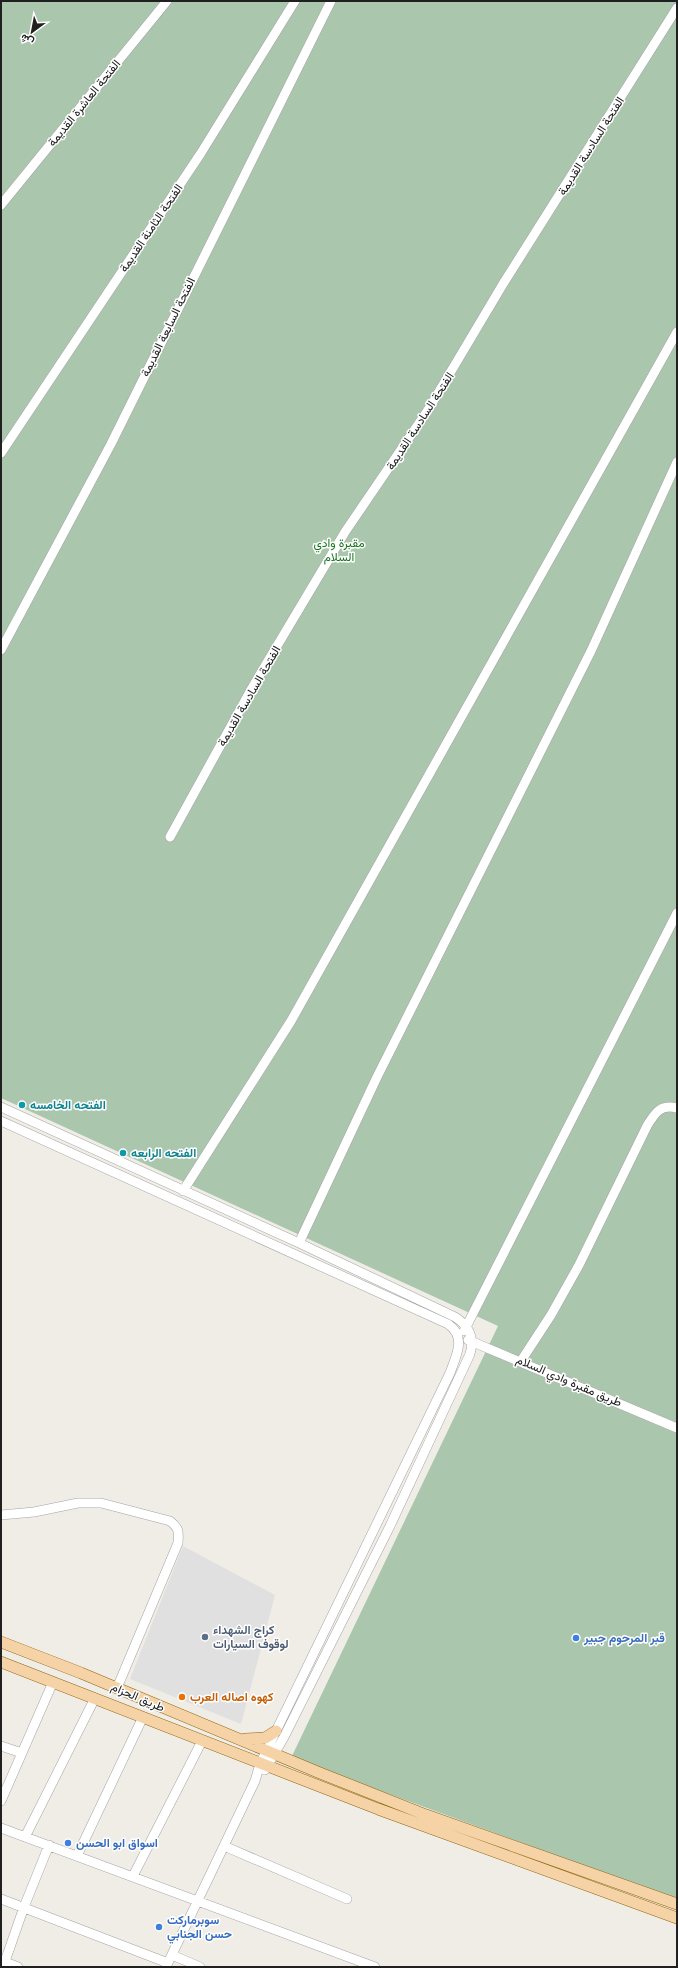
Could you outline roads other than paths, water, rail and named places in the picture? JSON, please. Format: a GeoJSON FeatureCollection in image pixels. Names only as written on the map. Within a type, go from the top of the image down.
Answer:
{"type":"FeatureCollection","features":[{"type":"Feature","properties":{"kind":"main road","name":"طريق الحزام"},"geometry":{"type":"LineString","coordinates":[[1,1642],[117,1688],[320,1773],[445,1822],[677,1904]]}},
{"type":"Feature","properties":{"kind":"main road","name":"طريق الحزام"},"geometry":{"type":"LineString","coordinates":[[2,1666],[53,1682],[95,1698],[378,1810],[677,1918]]}},
{"type":"Feature","properties":{"kind":"main road"},"geometry":{"type":"LineString","coordinates":[[242,1740],[264,1738],[276,1731]]}},
{"type":"Feature","properties":{"kind":"street","name":"الفتحة العاشرة القديمة"},"geometry":{"type":"LineString","coordinates":[[1,205],[167,1]]}},
{"type":"Feature","properties":{"kind":"street","name":"الفتحة الثامنة القديمة"},"geometry":{"type":"LineString","coordinates":[[1,453],[200,153],[295,1]]}},
{"type":"Feature","properties":{"kind":"street","name":"الفتحة السابعة القديمة"},"geometry":{"type":"LineString","coordinates":[[1,650],[111,444],[331,1]]}},
{"type":"Feature","properties":{"kind":"street","name":"الفتحة السادسة القديمة"},"geometry":{"type":"LineString","coordinates":[[170,837],[252,688],[345,532],[428,410],[503,284],[677,8]]}},
{"type":"Feature","properties":{"kind":"street"},"geometry":{"type":"LineString","coordinates":[[183,1190],[291,1021],[677,332]]}},
{"type":"Feature","properties":{"kind":"street"},"geometry":{"type":"LineString","coordinates":[[299,1243],[380,1070],[591,651],[677,462]]}},
{"type":"Feature","properties":{"kind":"street"},"geometry":{"type":"LineString","coordinates":[[271,1753],[276,1731],[450,1372],[458,1350],[459,1338],[467,1327],[677,913]]}},
{"type":"Feature","properties":{"kind":"street"},"geometry":{"type":"LineString","coordinates":[[521,1361],[551,1315],[580,1265],[647,1126],[660,1109],[668,1106],[677,1108]]}},
{"type":"Feature","properties":{"kind":"street"},"geometry":{"type":"LineString","coordinates":[[169,1962],[255,1781],[383,1541],[470,1354],[472,1341],[467,1327],[454,1317],[299,1243],[5,1109],[2,1121],[448,1324],[453,1327],[459,1338]]}},
{"type":"Feature","properties":{"kind":"street"},"geometry":{"type":"LineString","coordinates":[[198,1210],[202,1204],[202,1199]]}},
{"type":"Feature","properties":{"kind":"street"},"geometry":{"type":"LineString","coordinates":[[222,1222],[224,1215],[229,1212]]}},
{"type":"Feature","properties":{"kind":"street","name":"طريق مقبرة وادي السلام"},"geometry":{"type":"LineString","coordinates":[[459,1338],[472,1341],[521,1361],[677,1428]]}},
{"type":"Feature","properties":{"kind":"street"},"geometry":{"type":"LineString","coordinates":[[1,1515],[34,1512],[78,1503],[101,1503],[170,1521],[178,1527],[178,1543],[117,1688]]}},
{"type":"Feature","properties":{"kind":"street"},"geometry":{"type":"LineString","coordinates":[[379,1520],[382,1524],[390,1526]]}},
{"type":"Feature","properties":{"kind":"street"},"geometry":{"type":"LineString","coordinates":[[372,1535],[380,1536],[383,1541]]}},
{"type":"Feature","properties":{"kind":"street"},"geometry":{"type":"LineString","coordinates":[[1,1801],[53,1682]]}},
{"type":"Feature","properties":{"kind":"street"},"geometry":{"type":"LineString","coordinates":[[25,1837],[95,1698]]}},
{"type":"Feature","properties":{"kind":"street"},"geometry":{"type":"LineString","coordinates":[[77,1856],[143,1717]]}},
{"type":"Feature","properties":{"kind":"street"},"geometry":{"type":"LineString","coordinates":[[134,1876],[202,1741]]}},
{"type":"Feature","properties":{"kind":"street"},"geometry":{"type":"LineString","coordinates":[[1,1746],[22,1753]]}},
{"type":"Feature","properties":{"kind":"street"},"geometry":{"type":"LineString","coordinates":[[1,1828],[134,1876],[375,1967]]}},
{"type":"Feature","properties":{"kind":"street"},"geometry":{"type":"LineString","coordinates":[[18,1967],[4,1960],[50,1845]]}},
{"type":"Feature","properties":{"kind":"street"},"geometry":{"type":"LineString","coordinates":[[224,1846],[347,1899]]}},
{"type":"Feature","properties":{"kind":"street"},"geometry":{"type":"LineString","coordinates":[[1,1899],[169,1962],[200,1967]]}},
{"type":"Feature","properties":{"kind":"place","name":"الفتحه الخامسه"},"geometry":{"type":"Point","coordinates":[22,1105]}},
{"type":"Feature","properties":{"kind":"place","name":"الفتحه الرابعه"},"geometry":{"type":"Point","coordinates":[123,1153]}},
{"type":"Feature","properties":{"kind":"place","name":"كراج الشهداء لوقوف السيارات"},"geometry":{"type":"Point","coordinates":[205,1637]}},
{"type":"Feature","properties":{"kind":"place","name":"قبر المرحوم جبير"},"geometry":{"type":"Point","coordinates":[576,1638]}},
{"type":"Feature","properties":{"kind":"place","name":"كهوه اصاله العرب"},"geometry":{"type":"Point","coordinates":[182,1697]}},
{"type":"Feature","properties":{"kind":"place","name":"اسواق ابو الحسن"},"geometry":{"type":"Point","coordinates":[68,1843]}},
{"type":"Feature","properties":{"kind":"place","name":"سوبرماركت حسن الجنابي"},"geometry":{"type":"Point","coordinates":[159,1927]}},
{"type":"Feature","properties":{"kind":"park label","name":"مقبرة وادي السلام"},"geometry":{"type":"Point","coordinates":[339,550]}}]}
